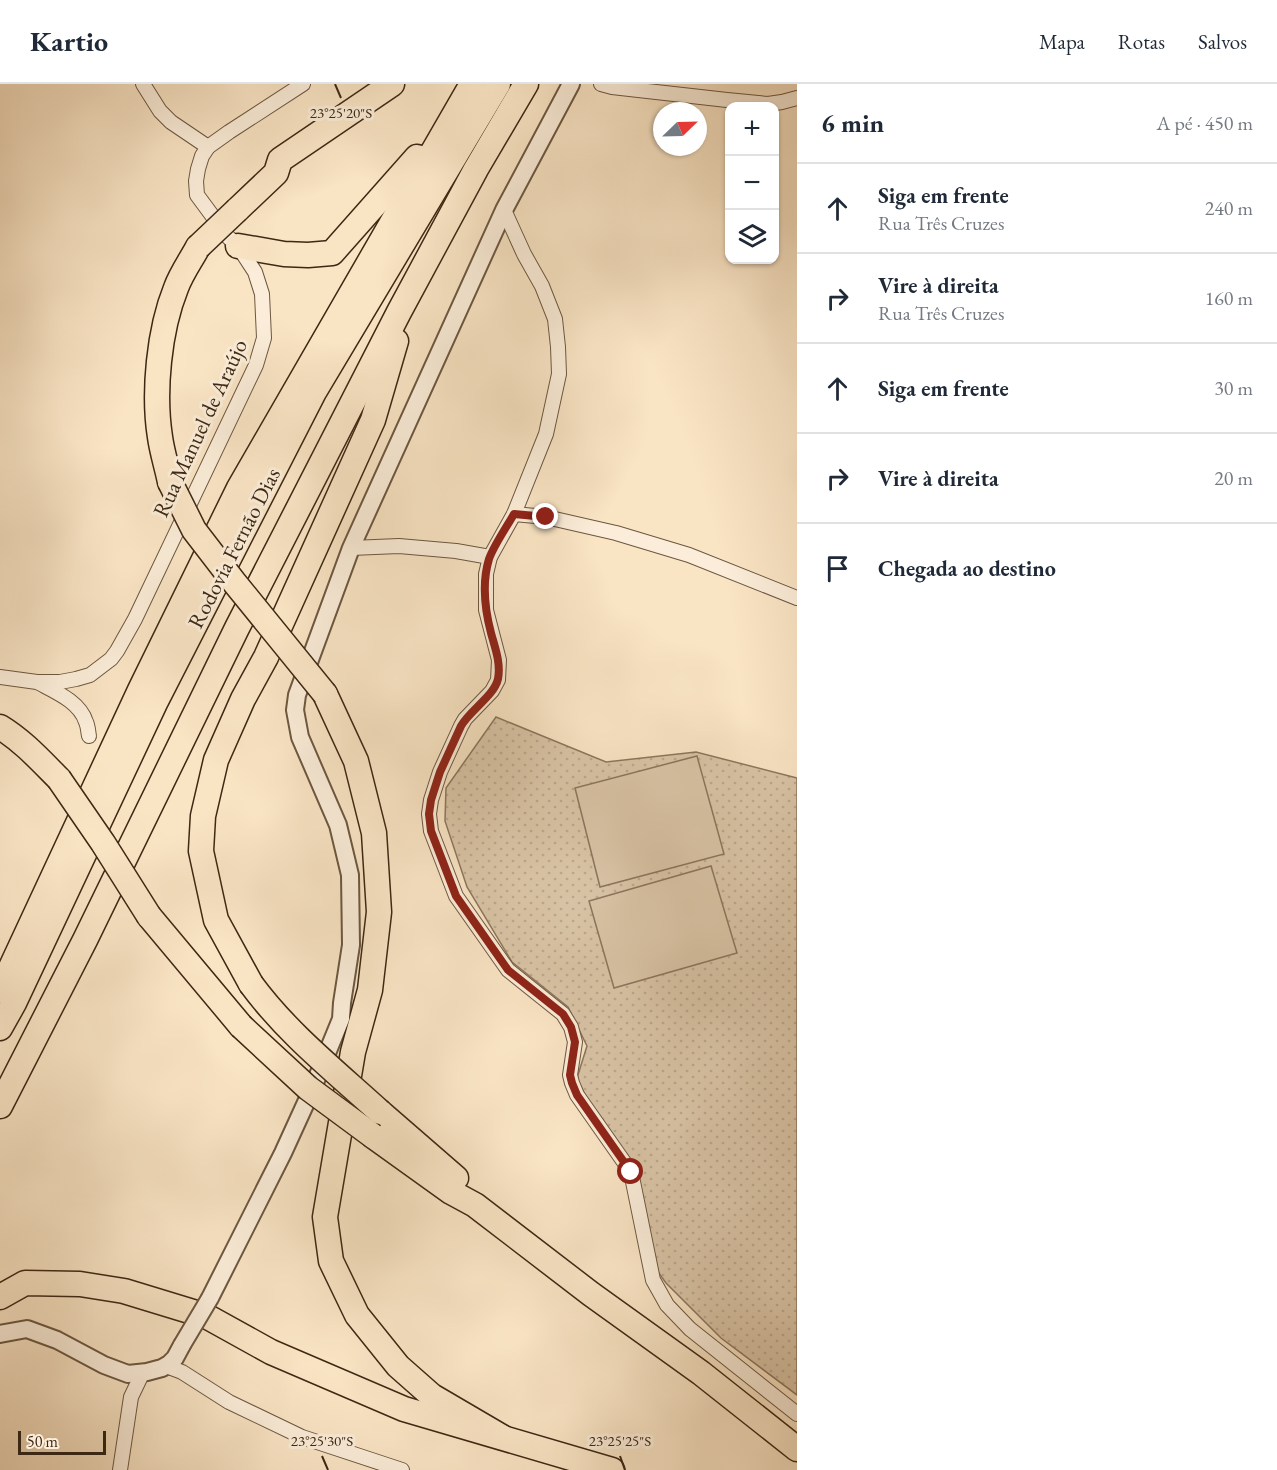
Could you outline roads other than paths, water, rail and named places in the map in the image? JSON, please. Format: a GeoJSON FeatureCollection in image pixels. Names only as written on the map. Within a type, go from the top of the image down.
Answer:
{"type":"FeatureCollection","features":[{"type":"Feature","properties":{"kind":"highway"},"geometry":{"type":"LineString","coordinates":[[392,84],[280,160],[276,173],[198,247],[176,286],[164,324],[157,392],[160,437],[170,482],[194,530],[325,694],[356,761],[374,833],[379,912],[370,990],[353,1052],[325,1217],[332,1261],[357,1315],[398,1366],[432,1396],[502,1437]]}},
{"type":"Feature","properties":{"kind":"highway","name":"Rodovia Fernão Dias"},"geometry":{"type":"LineString","coordinates":[[0,991],[140,690],[239,488],[472,84]]}},
{"type":"Feature","properties":{"kind":"highway","name":"Rodovia Fernão Dias"},"geometry":{"type":"LineString","coordinates":[[0,1029],[156,701],[314,392],[498,84]]}},
{"type":"Feature","properties":{"kind":"highway"},"geometry":{"type":"LineString","coordinates":[[0,1106],[85,940],[237,628],[399,312],[476,169],[526,84]]}},
{"type":"Feature","properties":{"kind":"highway"},"geometry":{"type":"LineString","coordinates":[[238,246],[284,254],[332,253],[456,111]]}},
{"type":"Feature","properties":{"kind":"highway"},"geometry":{"type":"LineString","coordinates":[[399,312],[395,346],[373,420],[266,657],[243,699],[216,760],[203,816],[201,850],[216,920],[251,984],[265,1004],[282,1023],[460,1182],[475,1205]]}},
{"type":"Feature","properties":{"kind":"highway"},"geometry":{"type":"LineString","coordinates":[[0,727],[35,754],[58,779],[103,843],[149,916],[241,1026],[308,1088],[451,1192],[475,1205],[591,1294],[701,1373],[797,1449]]}},
{"type":"Feature","properties":{"kind":"highway"},"geometry":{"type":"LineString","coordinates":[[0,1298],[25,1283],[80,1284],[124,1291],[206,1316],[271,1352],[404,1409],[612,1470]]}},
{"type":"Feature","properties":{"kind":"street"},"geometry":{"type":"LineString","coordinates":[[143,84],[160,111],[171,122],[208,147],[303,84]]}},
{"type":"Feature","properties":{"kind":"street"},"geometry":{"type":"LineString","coordinates":[[0,1334],[27,1329],[57,1340],[104,1365],[128,1374],[166,1366],[175,1358],[210,1298],[283,1153],[341,1019],[351,945],[350,875],[338,825],[300,737],[296,710],[297,695],[351,548],[504,210],[571,84]]}},
{"type":"Feature","properties":{"kind":"street"},"geometry":{"type":"LineString","coordinates":[[601,84],[768,104],[797,98]]}},
{"type":"Feature","properties":{"kind":"street","name":"Rua Manuel de Araújo"},"geometry":{"type":"LineString","coordinates":[[0,677],[37,682],[76,680],[90,675],[117,651],[135,620],[256,365],[264,338],[262,294],[255,272],[238,246],[228,237],[197,195],[198,169],[208,147]]}},
{"type":"Feature","properties":{"kind":"street"},"geometry":{"type":"LineString","coordinates":[[504,210],[542,286],[555,319],[559,374],[546,434],[514,514],[490,557],[486,574],[486,610],[499,660],[498,680],[492,691],[465,719],[440,772],[431,800],[429,814],[431,831],[456,896],[508,970],[563,1014],[571,1027],[575,1042],[570,1075],[572,1083],[577,1095],[631,1172],[653,1280],[667,1305],[690,1329],[797,1414]]}},
{"type":"Feature","properties":{"kind":"street"},"geometry":{"type":"LineString","coordinates":[[514,514],[546,517],[638,539],[690,555],[797,598]]}},
{"type":"Feature","properties":{"kind":"street"},"geometry":{"type":"LineString","coordinates":[[351,548],[399,546],[456,551],[490,557]]}},
{"type":"Feature","properties":{"kind":"street"},"geometry":{"type":"LineString","coordinates":[[37,682],[80,710],[86,721],[89,736]]}},
{"type":"Feature","properties":{"kind":"street"},"geometry":{"type":"LineString","coordinates":[[166,1366],[182,1372],[229,1402],[302,1437],[402,1470]]}},
{"type":"Feature","properties":{"kind":"street"},"geometry":{"type":"LineString","coordinates":[[120,1470],[131,1397],[143,1372]]}}]}
